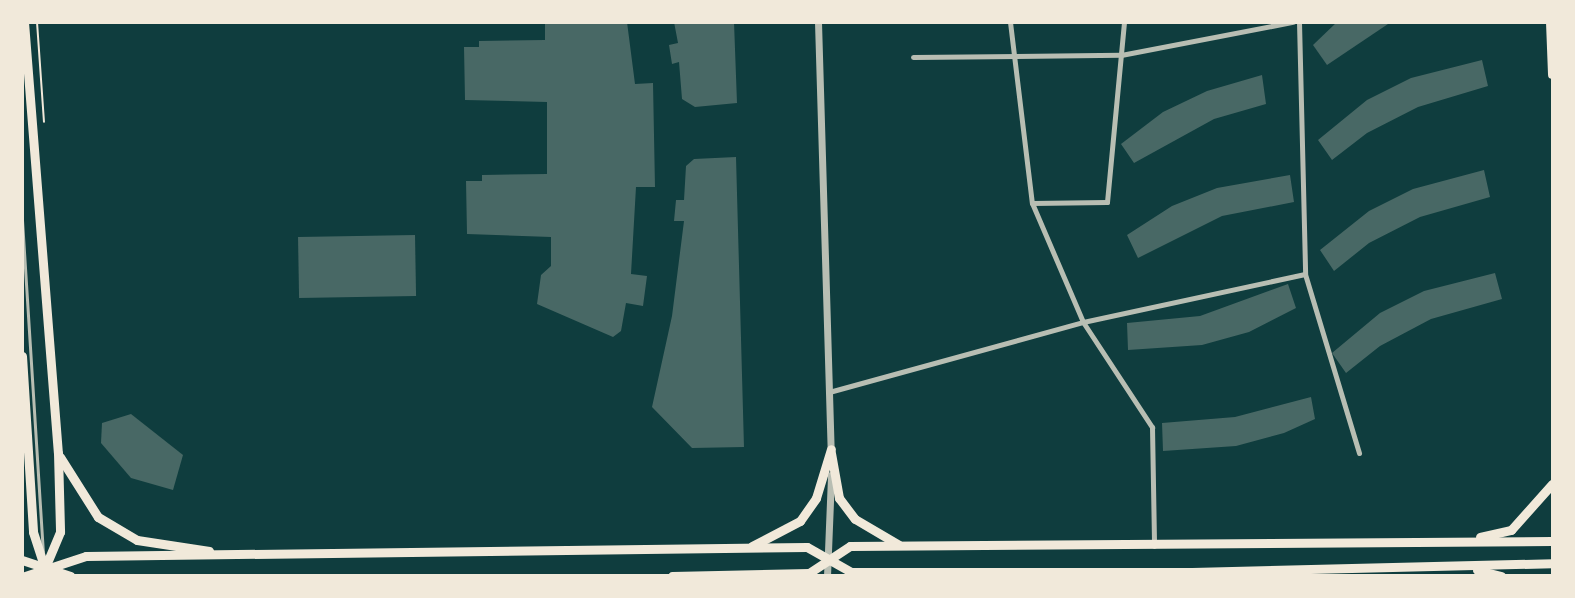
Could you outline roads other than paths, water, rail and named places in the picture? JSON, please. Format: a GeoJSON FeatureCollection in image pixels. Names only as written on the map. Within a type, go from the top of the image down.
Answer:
{"type":"FeatureCollection","features":[{"type":"Feature","properties":{"kind":"main road"},"geometry":{"type":"LineString","coordinates":[[24,22],[58,453],[60,532],[44,574]]}},
{"type":"Feature","properties":{"kind":"main road"},"geometry":{"type":"LineString","coordinates":[[1550,22],[1552,75]]}},
{"type":"Feature","properties":{"kind":"main road"},"geometry":{"type":"LineString","coordinates":[[22,356],[33,532],[44,574]]}},
{"type":"Feature","properties":{"kind":"main road"},"geometry":{"type":"LineString","coordinates":[[22,408],[25,392]]}},
{"type":"Feature","properties":{"kind":"main road"},"geometry":{"type":"LineString","coordinates":[[831,449],[839,498],[855,519],[902,546]]}},
{"type":"Feature","properties":{"kind":"main road"},"geometry":{"type":"LineString","coordinates":[[747,548],[800,520],[816,498],[831,449]]}},
{"type":"Feature","properties":{"kind":"main road"},"geometry":{"type":"LineString","coordinates":[[58,453],[98,517],[137,540],[229,556]]}},
{"type":"Feature","properties":{"kind":"main road"},"geometry":{"type":"LineString","coordinates":[[1463,541],[1511,530],[1552,484]]}},
{"type":"Feature","properties":{"kind":"main road"},"geometry":{"type":"LineString","coordinates":[[672,576],[809,573],[850,546],[1154,548],[1552,541]]}},
{"type":"Feature","properties":{"kind":"main road"},"geometry":{"type":"LineString","coordinates":[[44,574],[86,556],[807,547],[851,572],[906,574],[1245,573],[1552,563]]}},
{"type":"Feature","properties":{"kind":"main road"},"geometry":{"type":"LineString","coordinates":[[22,560],[44,574]]}},
{"type":"Feature","properties":{"kind":"main road"},"geometry":{"type":"LineString","coordinates":[[1465,567],[1501,576]]}},
{"type":"Feature","properties":{"kind":"main road"},"geometry":{"type":"LineString","coordinates":[[26,576],[44,574],[69,576]]}},
{"type":"Feature","properties":{"kind":"street"},"geometry":{"type":"LineString","coordinates":[[818,22],[831,449],[829,576]]}},
{"type":"Feature","properties":{"kind":"street"},"geometry":{"type":"LineString","coordinates":[[1010,22],[1032,204],[1083,322],[1152,428],[1154,548]]}},
{"type":"Feature","properties":{"kind":"street"},"geometry":{"type":"LineString","coordinates":[[1032,204],[1107,202],[1124,22]]}},
{"type":"Feature","properties":{"kind":"street"},"geometry":{"type":"LineString","coordinates":[[913,57],[1121,55],[1293,22]]}},
{"type":"Feature","properties":{"kind":"street"},"geometry":{"type":"LineString","coordinates":[[1299,22],[1305,274],[1359,453]]}},
{"type":"Feature","properties":{"kind":"street"},"geometry":{"type":"LineString","coordinates":[[829,392],[1083,322],[1305,274]]}},
{"type":"Feature","properties":{"kind":"lane"},"geometry":{"type":"LineString","coordinates":[[22,220],[44,574]]}}]}
